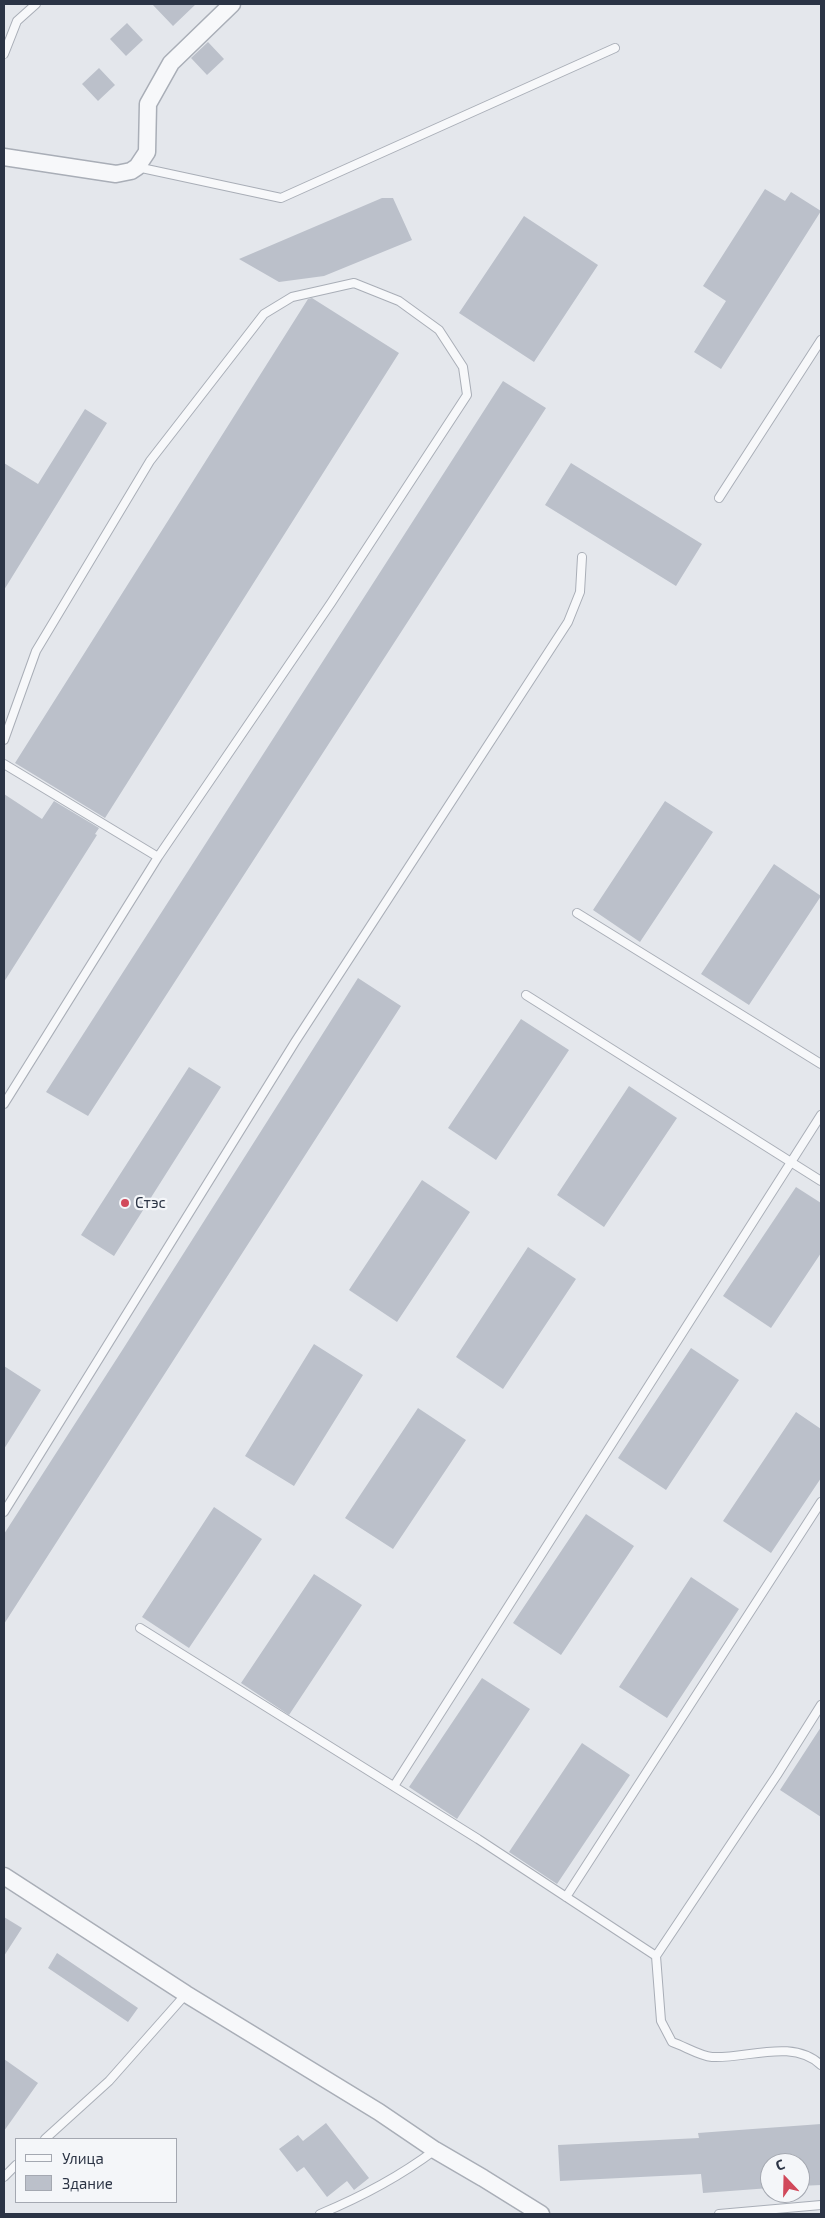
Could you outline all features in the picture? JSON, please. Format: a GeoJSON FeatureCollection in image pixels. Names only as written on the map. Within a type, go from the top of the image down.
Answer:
{"type":"FeatureCollection","features":[{"type":"Feature","properties":{"kind":"street"},"geometry":{"type":"LineString","coordinates":[[4,156],[116,174],[130,172],[137,168],[147,152],[148,104],[170,63],[232,4]]}},
{"type":"Feature","properties":{"kind":"street"},"geometry":{"type":"LineString","coordinates":[[4,1876],[186,1994],[541,2214]]}},
{"type":"Feature","properties":{"kind":"lane"},"geometry":{"type":"LineString","coordinates":[[4,54],[17,22],[36,4]]}},
{"type":"Feature","properties":{"kind":"lane"},"geometry":{"type":"LineString","coordinates":[[137,168],[281,198],[615,48]]}},
{"type":"Feature","properties":{"kind":"lane"},"geometry":{"type":"LineString","coordinates":[[4,740],[36,651],[150,461],[264,314],[292,297],[354,283],[399,302],[439,330],[463,367],[467,395],[331,603],[158,858],[4,1104]]}},
{"type":"Feature","properties":{"kind":"lane"},"geometry":{"type":"LineString","coordinates":[[719,498],[821,340]]}},
{"type":"Feature","properties":{"kind":"lane"},"geometry":{"type":"LineString","coordinates":[[4,1512],[295,1042],[568,622],[580,592],[582,557]]}},
{"type":"Feature","properties":{"kind":"lane"},"geometry":{"type":"LineString","coordinates":[[4,764],[158,858]]}},
{"type":"Feature","properties":{"kind":"lane"},"geometry":{"type":"LineString","coordinates":[[577,913],[821,1064]]}},
{"type":"Feature","properties":{"kind":"lane"},"geometry":{"type":"LineString","coordinates":[[526,995],[821,1181]]}},
{"type":"Feature","properties":{"kind":"lane"},"geometry":{"type":"LineString","coordinates":[[394,1786],[821,1115]]}},
{"type":"Feature","properties":{"kind":"lane"},"geometry":{"type":"LineString","coordinates":[[566,1897],[821,1502]]}},
{"type":"Feature","properties":{"kind":"lane"},"geometry":{"type":"LineString","coordinates":[[140,1628],[394,1786],[656,1956]]}},
{"type":"Feature","properties":{"kind":"lane"},"geometry":{"type":"LineString","coordinates":[[821,1705],[777,1775],[656,1956],[661,2021],[672,2042],[711,2057],[789,2051],[815,2059],[821,2065]]}},
{"type":"Feature","properties":{"kind":"lane"},"geometry":{"type":"LineString","coordinates":[[46,2138],[109,2081],[186,1994]]}},
{"type":"Feature","properties":{"kind":"lane"},"geometry":{"type":"LineString","coordinates":[[320,2214],[376,2188],[417,2164],[435,2150]]}},
{"type":"Feature","properties":{"kind":"lane"},"geometry":{"type":"LineString","coordinates":[[4,2177],[15,2167]]}},
{"type":"Feature","properties":{"kind":"lane"},"geometry":{"type":"LineString","coordinates":[[719,2214],[821,2205]]}},
{"type":"Feature","properties":{"kind":"building"},"geometry":{"type":"Polygon","coordinates":[[[152,4],[196,4],[173,26],[152,4]]]}},
{"type":"Feature","properties":{"kind":"building"},"geometry":{"type":"Polygon","coordinates":[[[127,23],[143,40],[126,56],[110,39],[127,23]]]}},
{"type":"Feature","properties":{"kind":"building"},"geometry":{"type":"Polygon","coordinates":[[[208,42],[224,59],[207,75],[191,58],[208,42]]]}},
{"type":"Feature","properties":{"kind":"building"},"geometry":{"type":"Polygon","coordinates":[[[99,68],[115,85],[98,101],[82,84],[99,68]]]}},
{"type":"Feature","properties":{"kind":"building"},"geometry":{"type":"Polygon","coordinates":[[[765,189],[785,201],[791,192],[821,211],[721,369],[694,352],[726,301],[703,286],[765,189]]]}},
{"type":"Feature","properties":{"kind":"building"},"geometry":{"type":"Polygon","coordinates":[[[382,198],[393,198],[412,240],[324,276],[279,282],[239,259],[382,198]]]}},
{"type":"Feature","properties":{"kind":"building"},"geometry":{"type":"Polygon","coordinates":[[[524,216],[598,265],[534,362],[459,313],[524,216]]]}},
{"type":"Feature","properties":{"kind":"building"},"geometry":{"type":"Polygon","coordinates":[[[312,298],[399,353],[105,818],[15,763],[308,299],[312,298]]]}},
{"type":"Feature","properties":{"kind":"building"},"geometry":{"type":"Polygon","coordinates":[[[503,381],[546,408],[88,1116],[46,1092],[503,381]]]}},
{"type":"Feature","properties":{"kind":"building"},"geometry":{"type":"Polygon","coordinates":[[[85,409],[107,423],[4,590],[4,463],[38,484],[85,409]]]}},
{"type":"Feature","properties":{"kind":"building"},"geometry":{"type":"Polygon","coordinates":[[[571,463],[702,544],[676,586],[545,505],[571,463]]]}},
{"type":"Feature","properties":{"kind":"building"},"geometry":{"type":"Polygon","coordinates":[[[4,794],[42,819],[54,801],[99,828],[95,834],[97,835],[4,982],[4,794]]]}},
{"type":"Feature","properties":{"kind":"building"},"geometry":{"type":"Polygon","coordinates":[[[665,801],[713,832],[640,942],[593,910],[665,801]]]}},
{"type":"Feature","properties":{"kind":"building"},"geometry":{"type":"Polygon","coordinates":[[[774,864],[821,896],[749,1005],[701,974],[774,864]]]}},
{"type":"Feature","properties":{"kind":"building"},"geometry":{"type":"Polygon","coordinates":[[[358,978],[401,1006],[4,1624],[4,1534],[358,978]]]}},
{"type":"Feature","properties":{"kind":"building"},"geometry":{"type":"Polygon","coordinates":[[[521,1019],[569,1050],[496,1160],[448,1128],[521,1019]]]}},
{"type":"Feature","properties":{"kind":"building"},"geometry":{"type":"Polygon","coordinates":[[[189,1067],[221,1087],[114,1256],[81,1235],[189,1067]]]}},
{"type":"Feature","properties":{"kind":"building"},"geometry":{"type":"Polygon","coordinates":[[[629,1086],[677,1118],[604,1227],[557,1195],[629,1086]]]}},
{"type":"Feature","properties":{"kind":"building"},"geometry":{"type":"Polygon","coordinates":[[[422,1180],[470,1212],[397,1322],[349,1290],[422,1180]]]}},
{"type":"Feature","properties":{"kind":"building"},"geometry":{"type":"Polygon","coordinates":[[[796,1187],[821,1203],[821,1253],[771,1328],[723,1296],[796,1187]]]}},
{"type":"Feature","properties":{"kind":"building"},"geometry":{"type":"Polygon","coordinates":[[[528,1247],[576,1279],[503,1389],[456,1357],[528,1247]]]}},
{"type":"Feature","properties":{"kind":"building"},"geometry":{"type":"Polygon","coordinates":[[[314,1344],[363,1375],[294,1486],[245,1456],[314,1344]]]}},
{"type":"Feature","properties":{"kind":"building"},"geometry":{"type":"Polygon","coordinates":[[[691,1348],[739,1380],[666,1490],[618,1458],[691,1348]]]}},
{"type":"Feature","properties":{"kind":"building"},"geometry":{"type":"Polygon","coordinates":[[[4,1366],[41,1390],[4,1449],[4,1366]]]}},
{"type":"Feature","properties":{"kind":"building"},"geometry":{"type":"Polygon","coordinates":[[[418,1408],[466,1440],[393,1549],[345,1518],[418,1408]]]}},
{"type":"Feature","properties":{"kind":"building"},"geometry":{"type":"Polygon","coordinates":[[[796,1412],[821,1429],[821,1478],[771,1553],[723,1521],[796,1412]]]}},
{"type":"Feature","properties":{"kind":"building"},"geometry":{"type":"Polygon","coordinates":[[[214,1507],[262,1539],[189,1648],[142,1617],[214,1507]]]}},
{"type":"Feature","properties":{"kind":"building"},"geometry":{"type":"Polygon","coordinates":[[[586,1514],[634,1546],[561,1655],[513,1623],[586,1514]]]}},
{"type":"Feature","properties":{"kind":"building"},"geometry":{"type":"Polygon","coordinates":[[[314,1574],[362,1605],[289,1715],[241,1683],[314,1574]]]}},
{"type":"Feature","properties":{"kind":"building"},"geometry":{"type":"Polygon","coordinates":[[[691,1577],[739,1609],[667,1718],[619,1687],[691,1577]]]}},
{"type":"Feature","properties":{"kind":"building"},"geometry":{"type":"Polygon","coordinates":[[[482,1678],[530,1709],[457,1819],[409,1787],[482,1678]]]}},
{"type":"Feature","properties":{"kind":"building"},"geometry":{"type":"Polygon","coordinates":[[[821,1727],[821,1817],[780,1790],[821,1727]]]}},
{"type":"Feature","properties":{"kind":"building"},"geometry":{"type":"Polygon","coordinates":[[[582,1743],[630,1775],[557,1884],[509,1852],[582,1743]]]}},
{"type":"Feature","properties":{"kind":"building"},"geometry":{"type":"Polygon","coordinates":[[[4,1917],[22,1928],[4,1956],[4,1917]]]}},
{"type":"Feature","properties":{"kind":"building"},"geometry":{"type":"Polygon","coordinates":[[[57,1953],[138,2008],[128,2022],[48,1968],[57,1953]]]}},
{"type":"Feature","properties":{"kind":"building"},"geometry":{"type":"Polygon","coordinates":[[[4,2059],[38,2083],[4,2131],[4,2059]]]}},
{"type":"Feature","properties":{"kind":"building"},"geometry":{"type":"Polygon","coordinates":[[[326,2123],[369,2178],[354,2190],[347,2181],[327,2197],[304,2167],[297,2172],[279,2149],[298,2135],[303,2141],[326,2123]]]}},
{"type":"Feature","properties":{"kind":"building"},"geometry":{"type":"Polygon","coordinates":[[[821,2124],[821,2185],[810,2186],[810,2153],[760,2153],[760,2189],[703,2193],[701,2174],[560,2181],[558,2145],[699,2138],[698,2133],[821,2124]]]}},
{"type":"Feature","properties":{"kind":"place","name":"Стэс"},"geometry":{"type":"Point","coordinates":[125,1203]}}]}
